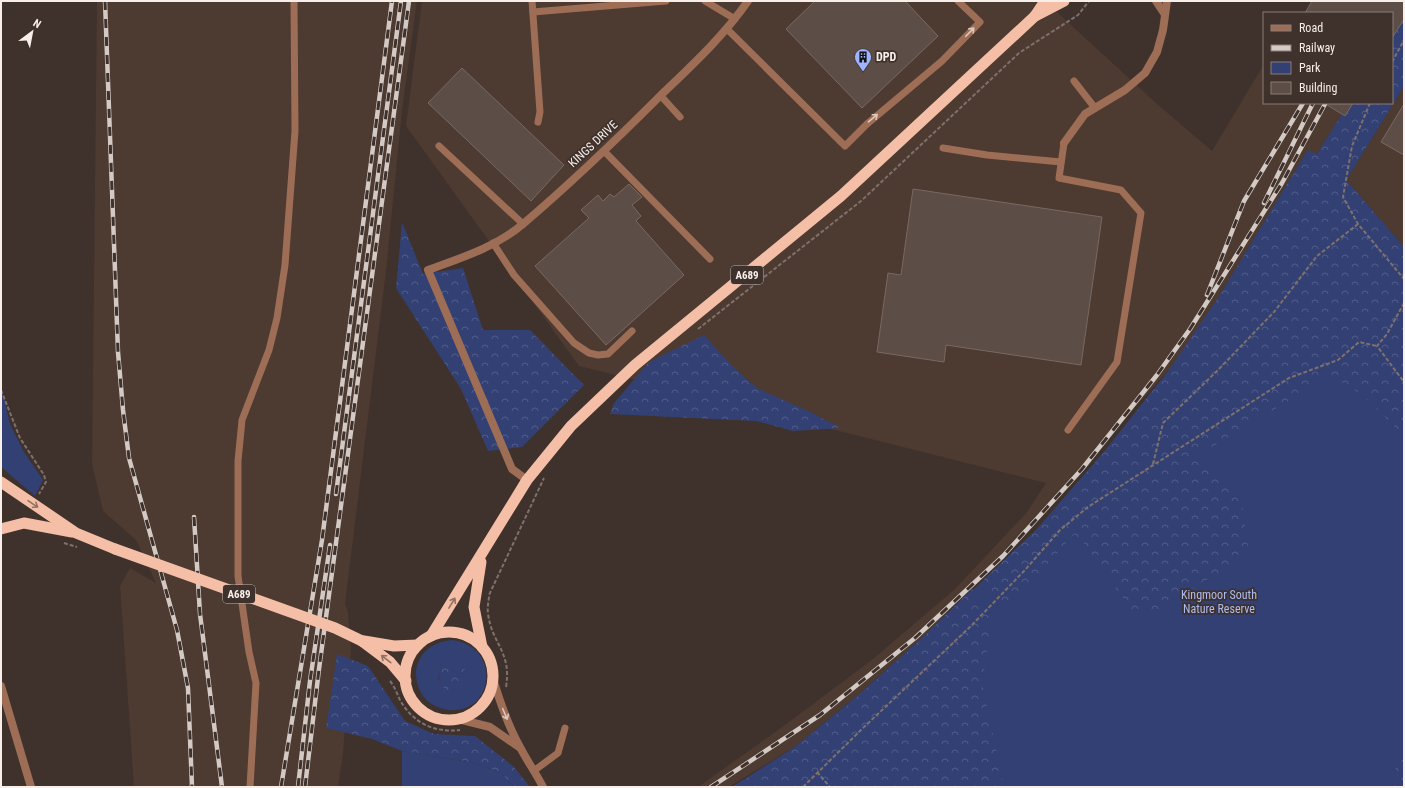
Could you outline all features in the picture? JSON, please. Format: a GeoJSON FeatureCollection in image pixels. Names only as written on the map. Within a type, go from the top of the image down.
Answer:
{"type":"FeatureCollection","features":[{"type":"Feature","properties":{"kind":"highway","name":"A689"},"geometry":{"type":"LineString","coordinates":[[431,636],[483,554],[527,480],[571,426],[635,366],[841,196],[1035,16],[1045,1]]}},
{"type":"Feature","properties":{"kind":"highway","name":"A689"},"geometry":{"type":"LineString","coordinates":[[1035,16],[1064,1]]}},
{"type":"Feature","properties":{"kind":"highway","name":"A689"},"geometry":{"type":"LineString","coordinates":[[1,482],[76,533]]}},
{"type":"Feature","properties":{"kind":"highway","name":"A689"},"geometry":{"type":"LineString","coordinates":[[1,529],[24,523],[76,533],[115,549],[335,628],[362,641],[390,662],[406,681]]}},
{"type":"Feature","properties":{"kind":"highway","name":"A689"},"geometry":{"type":"LineString","coordinates":[[482,646],[469,637],[454,632],[446,632],[431,636],[418,645],[408,662],[406,681],[409,692],[415,703],[427,714],[442,719],[458,719],[475,711],[482,705],[492,688],[492,665],[482,646],[474,607],[476,584],[483,554]]}},
{"type":"Feature","properties":{"kind":"highway","name":"A689"},"geometry":{"type":"LineString","coordinates":[[362,641],[394,646],[418,645]]}},
{"type":"Feature","properties":{"kind":"street","name":"KINGS DRIVE"},"geometry":{"type":"LineString","coordinates":[[527,480],[512,469],[428,270],[482,249],[523,224],[604,151],[661,96],[727,29],[748,1]]}},
{"type":"Feature","properties":{"kind":"street"},"geometry":{"type":"LineString","coordinates":[[1156,1],[1164,13]]}},
{"type":"Feature","properties":{"kind":"street"},"geometry":{"type":"LineString","coordinates":[[1064,143],[1085,114],[1125,90],[1145,73],[1157,52],[1163,30],[1164,13],[1167,1]]}},
{"type":"Feature","properties":{"kind":"street"},"geometry":{"type":"LineString","coordinates":[[493,678],[501,704],[520,747],[535,770],[543,787]]}},
{"type":"Feature","properties":{"kind":"street"},"geometry":{"type":"LineString","coordinates":[[1,686],[31,787]]}},
{"type":"Feature","properties":{"kind":"street"},"geometry":{"type":"LineString","coordinates":[[458,719],[490,727],[520,747]]}},
{"type":"Feature","properties":{"kind":"lane"},"geometry":{"type":"LineString","coordinates":[[250,787],[256,683],[249,652],[238,576],[238,461],[242,420],[269,350],[277,318],[285,265],[296,131],[294,1]]}},
{"type":"Feature","properties":{"kind":"lane"},"geometry":{"type":"LineString","coordinates":[[532,1],[540,112],[538,122]]}},
{"type":"Feature","properties":{"kind":"lane"},"geometry":{"type":"LineString","coordinates":[[533,12],[666,1]]}},
{"type":"Feature","properties":{"kind":"lane"},"geometry":{"type":"LineString","coordinates":[[705,1],[735,19]]}},
{"type":"Feature","properties":{"kind":"lane"},"geometry":{"type":"LineString","coordinates":[[727,29],[845,146],[867,124],[942,61],[980,22],[958,1]]}},
{"type":"Feature","properties":{"kind":"lane"},"geometry":{"type":"LineString","coordinates":[[1074,81],[1095,108]]}},
{"type":"Feature","properties":{"kind":"lane"},"geometry":{"type":"LineString","coordinates":[[661,96],[680,117]]}},
{"type":"Feature","properties":{"kind":"lane"},"geometry":{"type":"LineString","coordinates":[[1064,143],[1059,178],[1121,190],[1141,214],[1117,362],[1068,430]]}},
{"type":"Feature","properties":{"kind":"lane"},"geometry":{"type":"LineString","coordinates":[[439,146],[523,224]]}},
{"type":"Feature","properties":{"kind":"lane"},"geometry":{"type":"LineString","coordinates":[[943,148],[987,155],[1061,162]]}},
{"type":"Feature","properties":{"kind":"lane"},"geometry":{"type":"LineString","coordinates":[[604,151],[710,259]]}},
{"type":"Feature","properties":{"kind":"lane"},"geometry":{"type":"LineString","coordinates":[[493,243],[514,275],[574,343],[589,353],[598,355],[608,354],[632,331]]}},
{"type":"Feature","properties":{"kind":"lane"},"geometry":{"type":"LineString","coordinates":[[535,770],[558,753],[565,728]]}},
{"type":"Feature","properties":{"kind":"path"},"geometry":{"type":"LineString","coordinates":[[692,334],[861,201],[1019,54],[1078,15],[1090,1]]}},
{"type":"Feature","properties":{"kind":"path"},"geometry":{"type":"LineString","coordinates":[[1393,60],[1404,40]]}},
{"type":"Feature","properties":{"kind":"path"},"geometry":{"type":"LineString","coordinates":[[1370,104],[1352,146],[1342,197],[1358,224],[1404,279]]}},
{"type":"Feature","properties":{"kind":"path"},"geometry":{"type":"LineString","coordinates":[[1153,464],[1163,423],[1217,371],[1274,312],[1317,256],[1358,224]]}},
{"type":"Feature","properties":{"kind":"path"},"geometry":{"type":"LineString","coordinates":[[1377,346],[1387,334],[1404,303]]}},
{"type":"Feature","properties":{"kind":"path"},"geometry":{"type":"LineString","coordinates":[[803,787],[971,626],[1024,571],[1060,530],[1088,507],[1289,378],[1338,360],[1359,342],[1377,346],[1404,382]]}},
{"type":"Feature","properties":{"kind":"path"},"geometry":{"type":"LineString","coordinates":[[1,390],[20,438],[44,475],[46,482],[38,496]]}},
{"type":"Feature","properties":{"kind":"path"},"geometry":{"type":"LineString","coordinates":[[506,689],[508,676],[507,661],[492,628],[488,613],[489,595],[547,473]]}},
{"type":"Feature","properties":{"kind":"path"},"geometry":{"type":"LineString","coordinates":[[64,543],[78,547]]}},
{"type":"Feature","properties":{"kind":"path"},"geometry":{"type":"LineString","coordinates":[[386,675],[408,713],[421,723],[434,730],[447,732],[462,730]]}},
{"type":"Feature","properties":{"kind":"path"},"geometry":{"type":"LineString","coordinates":[[817,772],[830,787]]}},
{"type":"Feature","properties":{"kind":"shaded area"},"geometry":{"type":"Polygon","coordinates":[[[97,1],[417,1],[402,111],[386,271],[345,604],[348,612],[351,650],[343,753],[338,787],[134,787],[120,586],[130,568],[156,583],[136,540],[103,511],[92,464],[97,1]]]}},
{"type":"Feature","properties":{"kind":"shaded area"},"geometry":{"type":"Polygon","coordinates":[[[422,1],[1045,1],[1156,103],[1212,151],[1263,66],[1263,104],[1348,104],[1317,154],[1308,150],[1218,298],[1169,370],[934,627],[858,695],[796,746],[729,787],[698,787],[785,725],[873,659],[955,589],[1027,512],[1046,483],[579,366],[406,126],[422,1]]]}},
{"type":"Feature","properties":{"kind":"shaded area"},"geometry":{"type":"Polygon","coordinates":[[[1404,86],[1404,247],[1346,180],[1404,86]]]}},
{"type":"Feature","properties":{"kind":"green space"},"geometry":{"type":"Polygon","coordinates":[[[1404,13],[1404,86],[1393,104],[1393,30],[1404,13]]]}},
{"type":"Feature","properties":{"kind":"green space","name":"Kingmoor South Nature Reserve"},"geometry":{"type":"Polygon","coordinates":[[[1404,86],[1393,104],[1393,102],[1404,86]]]}},
{"type":"Feature","properties":{"kind":"green space","name":"Kingmoor South Nature Reserve"},"geometry":{"type":"Polygon","coordinates":[[[1348,104],[1393,104],[1346,180],[1404,247],[1404,787],[732,787],[796,746],[858,695],[934,627],[1036,530],[1104,452],[1169,370],[1218,298],[1308,150],[1317,154],[1348,104]]]}},
{"type":"Feature","properties":{"kind":"green space"},"geometry":{"type":"Polygon","coordinates":[[[1348,104],[1393,104],[1346,180],[1404,247],[1404,436],[1360,394],[1340,381],[1328,377],[1199,455],[1242,504],[1249,554],[1152,614],[1132,611],[1083,542],[1074,534],[1006,611],[984,579],[1036,530],[1104,452],[1169,370],[1218,298],[1308,150],[1317,154],[1348,104]]]}},
{"type":"Feature","properties":{"kind":"green space"},"geometry":{"type":"Polygon","coordinates":[[[402,222],[423,274],[463,268],[483,330],[530,330],[584,385],[522,447],[488,451],[461,389],[396,288],[402,222]]]}},
{"type":"Feature","properties":{"kind":"green space"},"geometry":{"type":"Polygon","coordinates":[[[704,335],[733,367],[757,388],[841,428],[793,431],[756,421],[610,414],[614,403],[649,362],[704,335]]]}},
{"type":"Feature","properties":{"kind":"green space"},"geometry":{"type":"Polygon","coordinates":[[[1,385],[10,424],[24,452],[43,480],[35,496],[1,467],[1,385]]]}},
{"type":"Feature","properties":{"kind":"green space"},"geometry":{"type":"Polygon","coordinates":[[[972,589],[991,611],[991,629],[982,683],[1004,787],[732,787],[773,762],[820,728],[909,650],[972,589]]]}},
{"type":"Feature","properties":{"kind":"green space"},"geometry":{"type":"Polygon","coordinates":[[[451,640],[467,644],[478,653],[485,665],[486,678],[483,691],[476,701],[465,708],[449,710],[431,704],[421,693],[418,685],[416,673],[419,660],[432,646],[451,640]],[[462,666],[441,669],[438,678],[444,688],[467,674],[462,666]]]}},
{"type":"Feature","properties":{"kind":"green space"},"geometry":{"type":"Polygon","coordinates":[[[337,654],[368,666],[405,721],[434,734],[475,736],[514,767],[530,787],[514,787],[501,773],[475,763],[402,751],[372,739],[326,728],[337,654]]]}},
{"type":"Feature","properties":{"kind":"green space"},"geometry":{"type":"Polygon","coordinates":[[[453,663],[463,667],[467,677],[463,687],[453,691],[443,687],[439,677],[443,667],[453,663]]]}},
{"type":"Feature","properties":{"kind":"green space"},"geometry":{"type":"Polygon","coordinates":[[[402,751],[475,763],[501,773],[514,787],[402,787],[402,751]]]}},
{"type":"Feature","properties":{"kind":"green space"},"geometry":{"type":"Polygon","coordinates":[[[1404,756],[1404,787],[1384,787],[1404,756]]]}},
{"type":"Feature","properties":{"kind":"building","name":"DPD"},"geometry":{"type":"Polygon","coordinates":[[[815,1],[905,1],[938,36],[862,108],[786,29],[815,1]]]}},
{"type":"Feature","properties":{"kind":"building"},"geometry":{"type":"Polygon","coordinates":[[[1312,1],[1404,1],[1404,19],[1393,36],[1393,12],[1306,12],[1312,1]]]}},
{"type":"Feature","properties":{"kind":"building"},"geometry":{"type":"Polygon","coordinates":[[[462,68],[564,165],[531,201],[428,103],[462,68]]]}},
{"type":"Feature","properties":{"kind":"building"},"geometry":{"type":"Polygon","coordinates":[[[1326,104],[1352,104],[1345,116],[1326,104]]]}},
{"type":"Feature","properties":{"kind":"building"},"geometry":{"type":"Polygon","coordinates":[[[1404,104],[1404,155],[1381,142],[1404,104]]]}},
{"type":"Feature","properties":{"kind":"building"},"geometry":{"type":"Polygon","coordinates":[[[629,184],[642,197],[632,205],[641,216],[636,221],[684,275],[606,345],[535,266],[589,218],[581,210],[598,195],[603,201],[610,194],[614,197],[629,184]]]}},
{"type":"Feature","properties":{"kind":"building"},"geometry":{"type":"Polygon","coordinates":[[[913,189],[1102,217],[1081,365],[946,345],[944,362],[877,352],[888,273],[901,275],[913,189]]]}},
{"type":"Feature","properties":{"kind":"railway"},"geometry":{"type":"LineString","coordinates":[[105,1],[118,352],[123,410],[129,458],[177,630],[188,688],[192,787]]}},
{"type":"Feature","properties":{"kind":"railway"},"geometry":{"type":"LineString","coordinates":[[281,787],[322,540],[392,1]]}},
{"type":"Feature","properties":{"kind":"railway"},"geometry":{"type":"LineString","coordinates":[[336,494],[401,1]]}},
{"type":"Feature","properties":{"kind":"railway"},"geometry":{"type":"LineString","coordinates":[[305,787],[319,669],[409,1]]}},
{"type":"Feature","properties":{"kind":"railway"},"geometry":{"type":"LineString","coordinates":[[1207,295],[1244,201],[1302,104]]}},
{"type":"Feature","properties":{"kind":"railway"},"geometry":{"type":"LineString","coordinates":[[1264,203],[1313,104]]}},
{"type":"Feature","properties":{"kind":"railway"},"geometry":{"type":"LineString","coordinates":[[711,787],[820,715],[915,638],[1003,556],[1082,469],[1157,375],[1190,329],[1282,183],[1325,104]]}},
{"type":"Feature","properties":{"kind":"railway"},"geometry":{"type":"LineString","coordinates":[[194,517],[200,614],[222,787]]}},
{"type":"Feature","properties":{"kind":"railway"},"geometry":{"type":"LineString","coordinates":[[298,787],[310,681],[330,545]]}},
{"type":"Feature","properties":{"kind":"place","name":"DPD"},"geometry":{"type":"Point","coordinates":[863,72]}}]}
